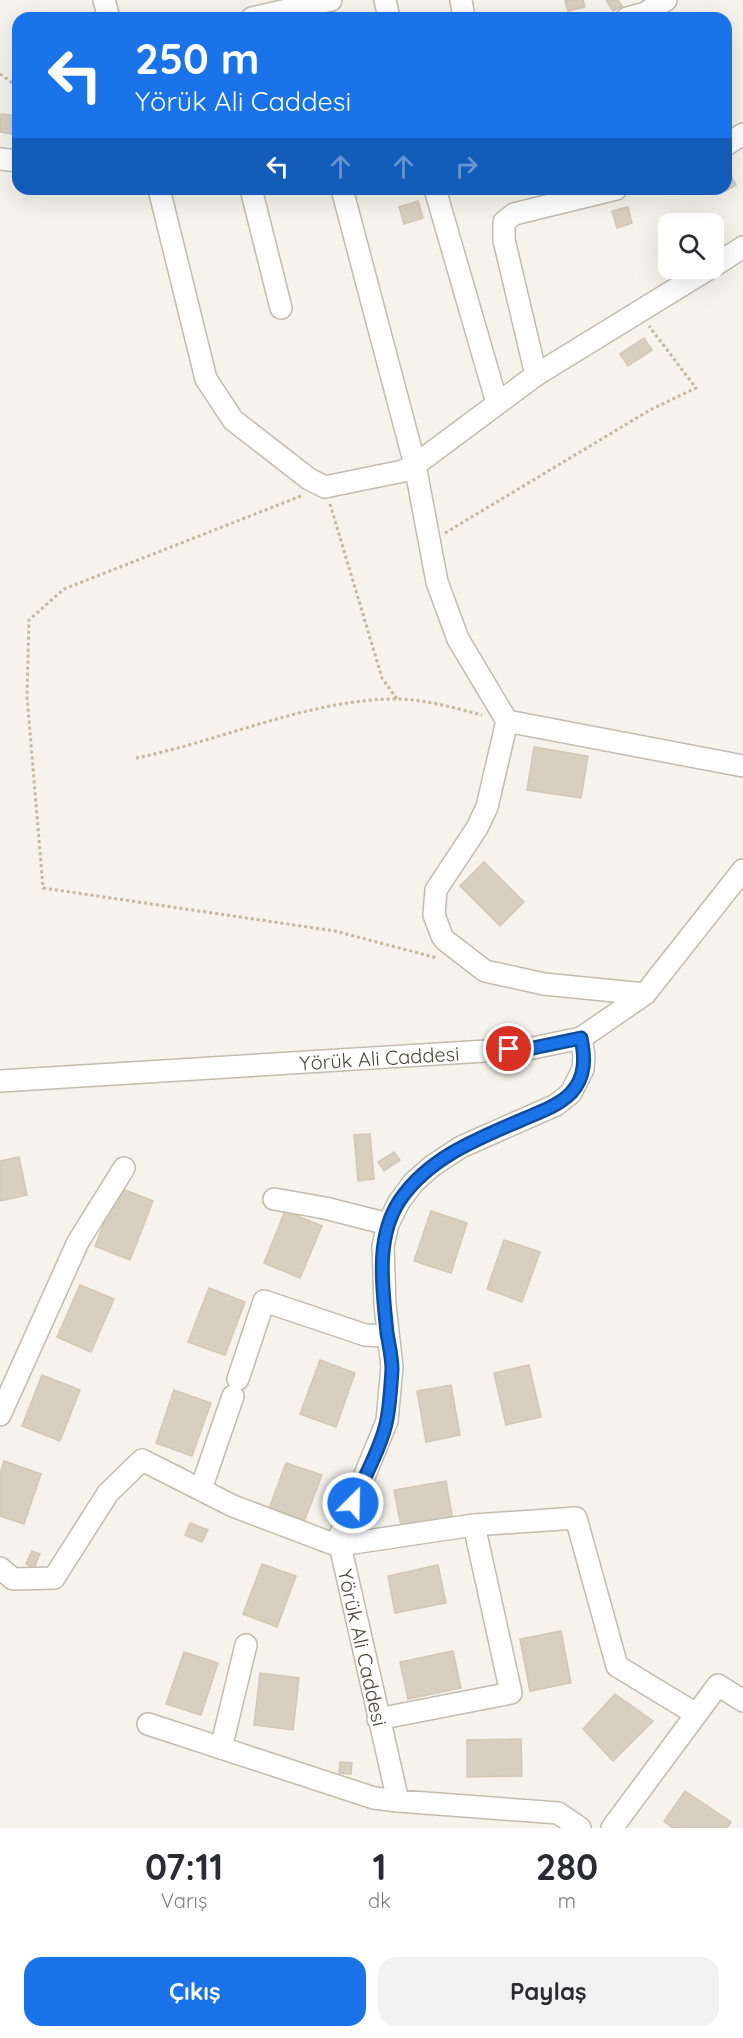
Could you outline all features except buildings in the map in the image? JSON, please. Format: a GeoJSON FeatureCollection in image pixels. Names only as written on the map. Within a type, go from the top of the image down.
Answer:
{"type":"FeatureCollection","features":[{"type":"Feature","properties":{"kind":"street"},"geometry":{"type":"LineString","coordinates":[[294,12],[331,0]]}},
{"type":"Feature","properties":{"kind":"street"},"geometry":{"type":"LineString","coordinates":[[647,12],[666,0]]}},
{"type":"Feature","properties":{"kind":"street"},"geometry":{"type":"LineString","coordinates":[[160,195],[206,380],[211,390],[233,420],[309,479],[325,487],[403,471],[415,465],[536,375],[692,279]]}},
{"type":"Feature","properties":{"kind":"street"},"geometry":{"type":"LineString","coordinates":[[253,195],[281,308]]}},
{"type":"Feature","properties":{"kind":"street"},"geometry":{"type":"LineString","coordinates":[[344,195],[415,465],[436,582],[450,622],[471,663],[503,710],[507,721],[487,807],[477,828],[436,890],[434,915],[446,941],[485,971],[544,984],[645,994]]}},
{"type":"Feature","properties":{"kind":"street"},"geometry":{"type":"LineString","coordinates":[[437,195],[497,403]]}},
{"type":"Feature","properties":{"kind":"street"},"geometry":{"type":"LineString","coordinates":[[536,375],[504,240],[504,222],[514,213],[590,195]]}},
{"type":"Feature","properties":{"kind":"street"},"geometry":{"type":"LineString","coordinates":[[724,260],[743,248]]}},
{"type":"Feature","properties":{"kind":"street"},"geometry":{"type":"LineString","coordinates":[[507,721],[743,766]]}},
{"type":"Feature","properties":{"kind":"street"},"geometry":{"type":"LineString","coordinates":[[581,1038],[645,994],[743,870]]}},
{"type":"Feature","properties":{"kind":"street","name":"Yörük Ali Caddesi"},"geometry":{"type":"LineString","coordinates":[[0,1081],[533,1048],[581,1038],[585,1056],[583,1069],[571,1093],[556,1105],[461,1147],[432,1166],[413,1183],[399,1202],[388,1224],[383,1246],[383,1276],[392,1367],[387,1421],[338,1545],[398,1801]]}},
{"type":"Feature","properties":{"kind":"street"},"geometry":{"type":"LineString","coordinates":[[0,1415],[78,1242],[124,1168]]}},
{"type":"Feature","properties":{"kind":"street"},"geometry":{"type":"LineString","coordinates":[[274,1199],[326,1208],[388,1224]]}},
{"type":"Feature","properties":{"kind":"street"},"geometry":{"type":"LineString","coordinates":[[201,1489],[264,1301],[365,1335],[388,1336]]}},
{"type":"Feature","properties":{"kind":"street"},"geometry":{"type":"LineString","coordinates":[[0,1568],[13,1579],[54,1578],[108,1493],[142,1460],[233,1506],[338,1545],[474,1525],[576,1518],[617,1666],[696,1714]]}},
{"type":"Feature","properties":{"kind":"street"},"geometry":{"type":"LineString","coordinates":[[378,1719],[510,1693],[474,1525]]}},
{"type":"Feature","properties":{"kind":"street"},"geometry":{"type":"LineString","coordinates":[[221,1748],[246,1646]]}},
{"type":"Feature","properties":{"kind":"street"},"geometry":{"type":"LineString","coordinates":[[612,1828],[718,1685],[743,1701]]}},
{"type":"Feature","properties":{"kind":"street"},"geometry":{"type":"LineString","coordinates":[[148,1725],[374,1798],[558,1813],[580,1828]]}},
{"type":"Feature","properties":{"kind":"path"},"geometry":{"type":"LineString","coordinates":[[428,544],[650,410],[696,388],[638,312]]}},
{"type":"Feature","properties":{"kind":"path"},"geometry":{"type":"LineString","coordinates":[[397,699],[382,678],[325,487],[64,589],[28,620],[27,696],[43,888],[335,931],[439,958]]}},
{"type":"Feature","properties":{"kind":"path"},"geometry":{"type":"LineString","coordinates":[[136,758],[172,751],[327,707],[397,699],[451,707],[507,721]]}},
{"type":"Feature","properties":{"kind":"route"},"geometry":{"type":"LineString","coordinates":[[353,1503],[387,1421],[392,1367],[385,1305],[383,1246],[388,1224],[399,1202],[413,1183],[432,1166],[461,1147],[556,1105],[571,1093],[583,1069],[585,1056],[581,1038],[533,1048],[509,1049]]}}]}
